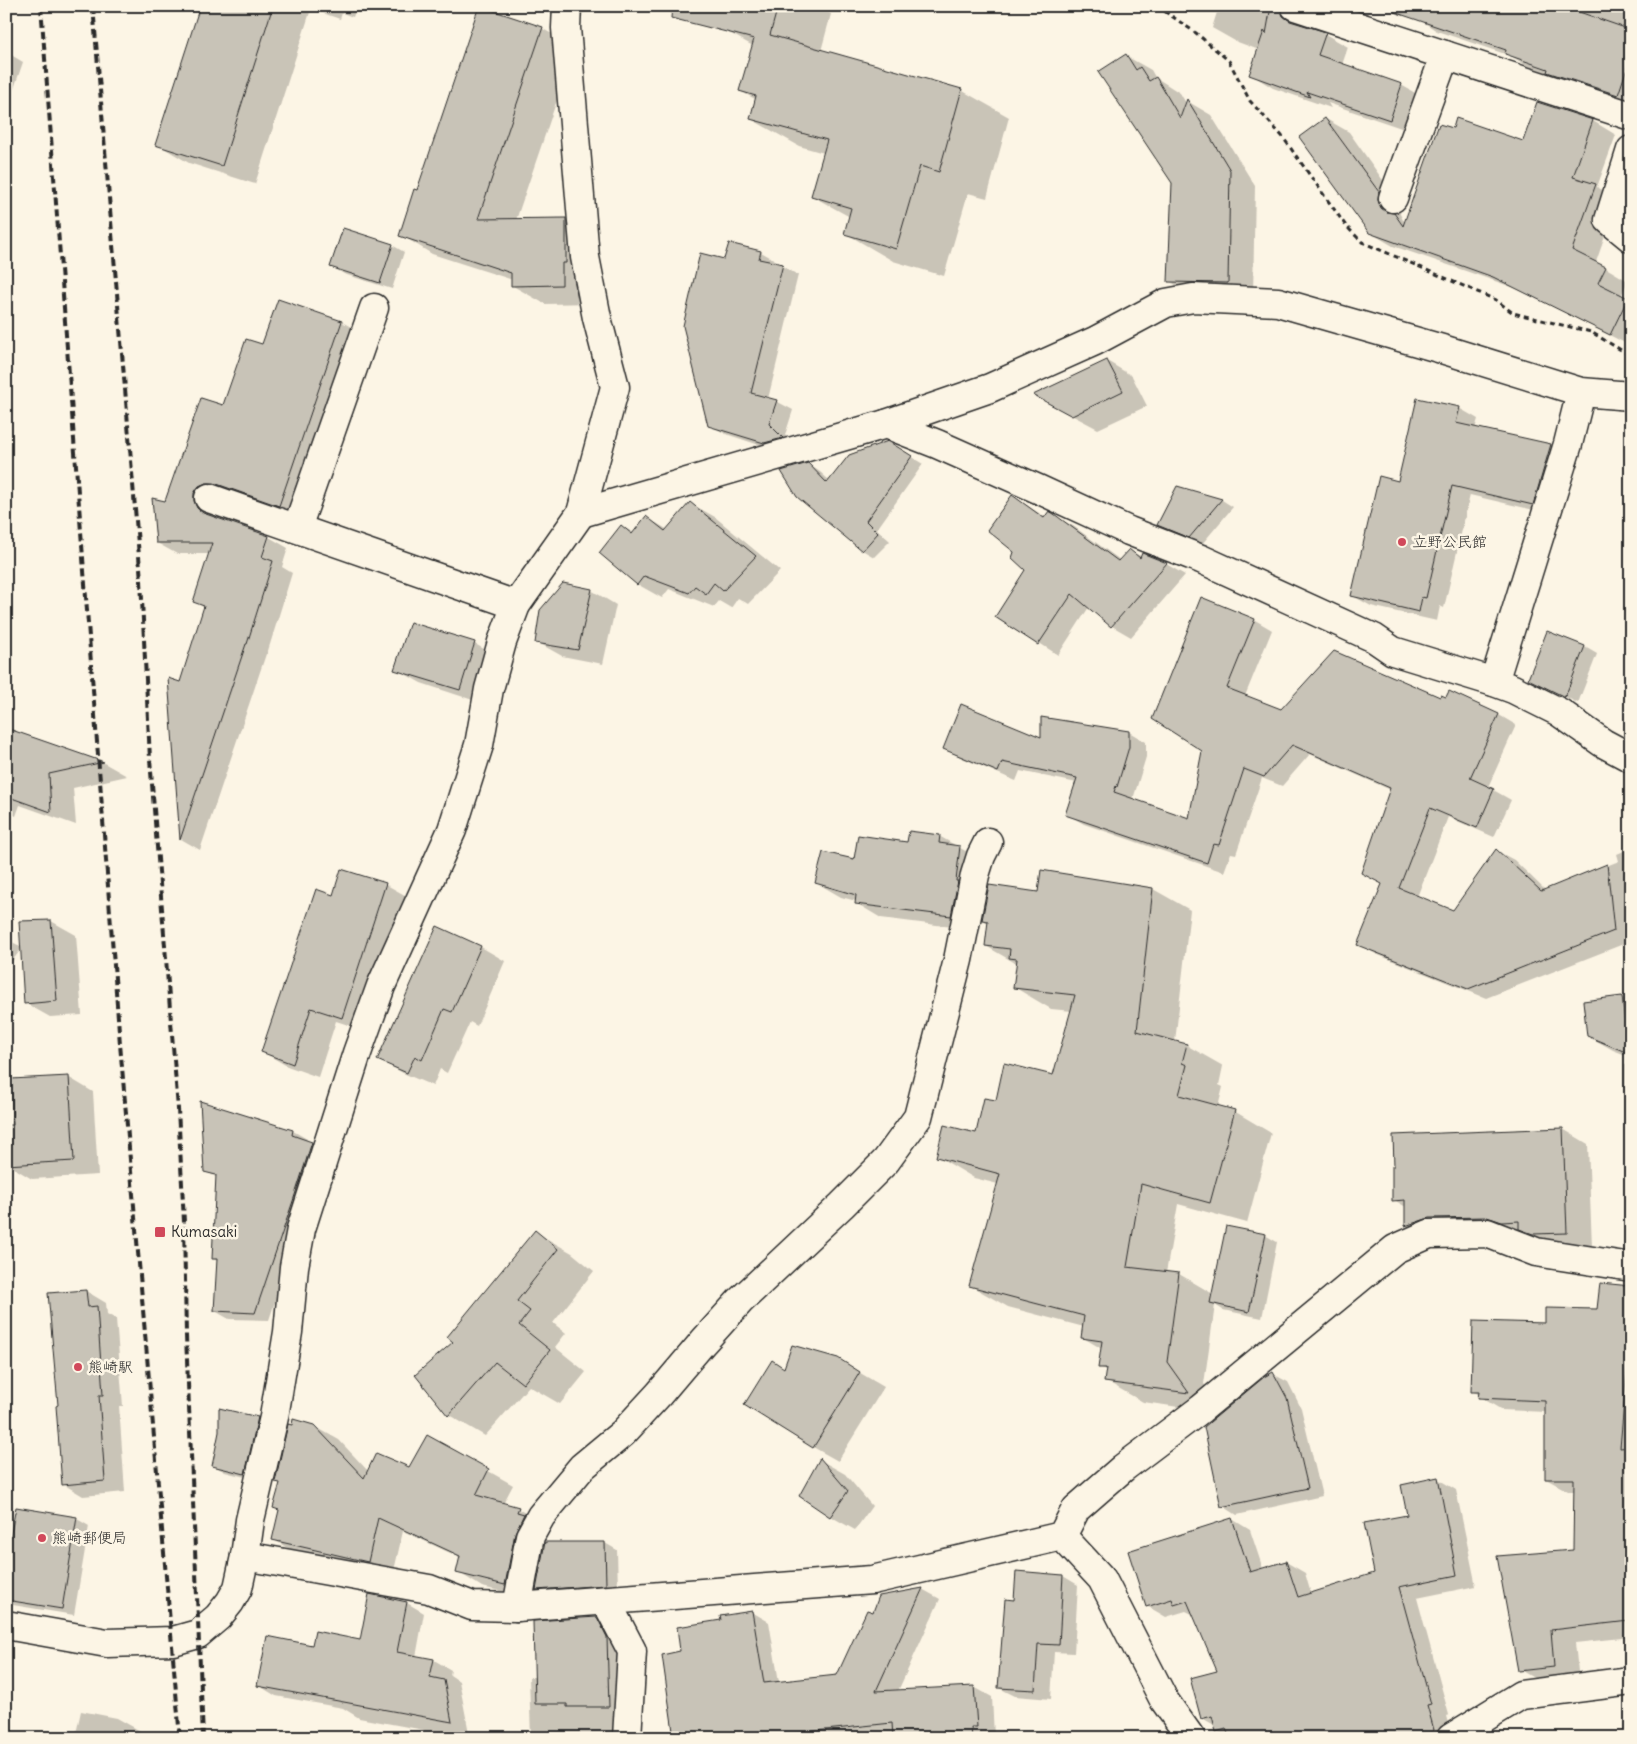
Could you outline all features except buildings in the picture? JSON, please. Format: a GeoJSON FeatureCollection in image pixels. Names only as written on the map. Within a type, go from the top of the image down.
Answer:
{"type":"FeatureCollection","features":[{"type":"Feature","properties":{"kind":"street"},"geometry":{"type":"LineString","coordinates":[[6,1625],[107,1643],[173,1641],[198,1634],[218,1618],[238,1588],[250,1520],[274,1417],[288,1332],[294,1267],[301,1229],[357,1054],[381,986],[452,830],[479,745],[489,689],[502,642],[516,605],[581,513],[615,387],[597,318],[585,258],[566,28],[567,6]]}},
{"type":"Feature","properties":{"kind":"street"},"geometry":{"type":"LineString","coordinates":[[1295,6],[1631,116]]}},
{"type":"Feature","properties":{"kind":"street"},"geometry":{"type":"LineString","coordinates":[[1393,198],[1445,55]]}},
{"type":"Feature","properties":{"kind":"street"},"geometry":{"type":"LineString","coordinates":[[1631,150],[1609,220],[1631,238]]}},
{"type":"Feature","properties":{"kind":"street"},"geometry":{"type":"LineString","coordinates":[[581,513],[886,424],[990,388],[1095,341],[1166,302],[1193,298],[1278,302],[1442,349],[1581,392],[1631,396]]}},
{"type":"Feature","properties":{"kind":"street"},"geometry":{"type":"LineString","coordinates":[[297,528],[374,308]]}},
{"type":"Feature","properties":{"kind":"street"},"geometry":{"type":"LineString","coordinates":[[1494,682],[1568,444],[1581,392]]}},
{"type":"Feature","properties":{"kind":"street"},"geometry":{"type":"LineString","coordinates":[[886,424],[954,452],[1129,531],[1201,559],[1374,638],[1393,651],[1513,689],[1559,712],[1603,744],[1631,758]]}},
{"type":"Feature","properties":{"kind":"street"},"geometry":{"type":"LineString","coordinates":[[209,498],[516,605]]}},
{"type":"Feature","properties":{"kind":"street"},"geometry":{"type":"LineString","coordinates":[[517,1607],[530,1536],[541,1516],[582,1467],[623,1433],[740,1301],[886,1161],[918,1117],[958,960],[975,876],[981,856],[988,842]]}},
{"type":"Feature","properties":{"kind":"street"},"geometry":{"type":"LineString","coordinates":[[245,1556],[429,1589],[472,1606],[517,1607],[872,1580],[1062,1536],[1076,1509],[1116,1474],[1201,1409],[1395,1249],[1429,1234],[1487,1233],[1536,1252],[1631,1267]]}},
{"type":"Feature","properties":{"kind":"street"},"geometry":{"type":"LineString","coordinates":[[1062,1536],[1102,1579],[1164,1700],[1191,1738]]}},
{"type":"Feature","properties":{"kind":"street"},"geometry":{"type":"LineString","coordinates":[[606,1601],[632,1650],[627,1738]]}},
{"type":"Feature","properties":{"kind":"street"},"geometry":{"type":"LineString","coordinates":[[1451,1738],[1522,1695],[1631,1681]]}},
{"type":"Feature","properties":{"kind":"railway"},"geometry":{"type":"LineString","coordinates":[[41,6],[120,1044],[180,1738]]}},
{"type":"Feature","properties":{"kind":"railway"},"geometry":{"type":"LineString","coordinates":[[93,6],[141,580],[150,759],[178,1109],[184,1222],[186,1336],[203,1738]]}},
{"type":"Feature","properties":{"kind":"place","name":"立野公民館"},"geometry":{"type":"Point","coordinates":[1402,542]}},
{"type":"Feature","properties":{"kind":"place","name":"Kumasaki"},"geometry":{"type":"Point","coordinates":[160,1232]}},
{"type":"Feature","properties":{"kind":"place","name":"熊崎駅"},"geometry":{"type":"Point","coordinates":[78,1367]}},
{"type":"Feature","properties":{"kind":"place","name":"熊崎郵便局"},"geometry":{"type":"Point","coordinates":[42,1538]}}]}
